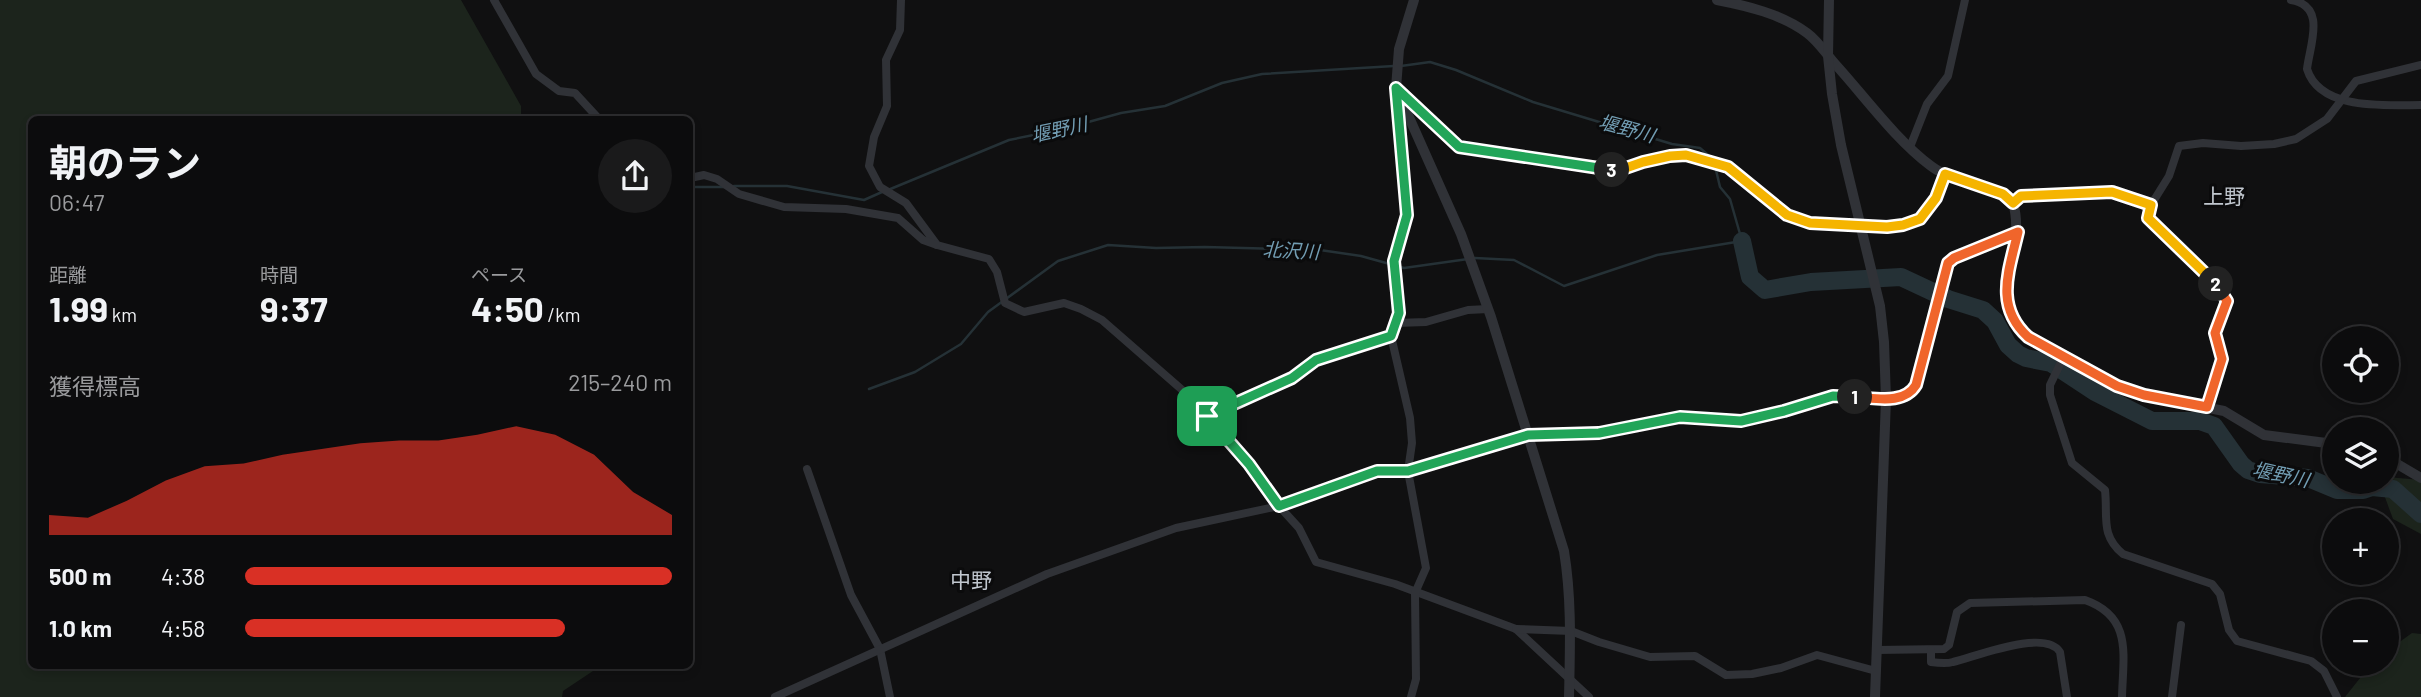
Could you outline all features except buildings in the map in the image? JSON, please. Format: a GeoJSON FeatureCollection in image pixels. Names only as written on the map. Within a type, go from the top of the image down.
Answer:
{"type":"FeatureCollection","features":[{"type":"Feature","properties":{"kind":"street"},"geometry":{"type":"LineString","coordinates":[[494,0],[536,74],[559,91],[575,93],[596,116]]}},
{"type":"Feature","properties":{"kind":"street"},"geometry":{"type":"LineString","coordinates":[[901,0],[900,30],[886,60],[887,106],[874,137],[869,166],[880,187],[906,203],[937,244]]}},
{"type":"Feature","properties":{"kind":"street"},"geometry":{"type":"LineString","coordinates":[[1411,697],[1416,679],[1415,593],[1426,568],[1408,471],[1412,443],[1410,418],[1391,336],[1399,313],[1394,261],[1407,215],[1396,88],[1397,72],[1399,49],[1414,0]]}},
{"type":"Feature","properties":{"kind":"street"},"geometry":{"type":"LineString","coordinates":[[1717,0],[1760,11],[1808,34],[1931,167],[2003,194],[2013,203],[2018,232],[2006,299],[2016,327],[2028,337],[2117,386],[2144,395],[2224,411],[2264,435],[2322,442]]}},
{"type":"Feature","properties":{"kind":"street"},"geometry":{"type":"LineString","coordinates":[[1829,0],[1828,56],[1841,145],[1862,224],[1884,342],[1886,398],[1875,697]]}},
{"type":"Feature","properties":{"kind":"street"},"geometry":{"type":"LineString","coordinates":[[1910,147],[1927,104],[1948,76],[1965,0]]}},
{"type":"Feature","properties":{"kind":"street"},"geometry":{"type":"LineString","coordinates":[[2291,0],[2309,7],[2314,15],[2307,69],[2309,78],[2328,96],[2341,100],[2421,105]]}},
{"type":"Feature","properties":{"kind":"street"},"geometry":{"type":"LineString","coordinates":[[2207,407],[2222,359],[2215,333],[2227,301],[2213,279],[2148,218],[2151,205],[2169,176],[2179,146],[2203,143],[2241,146],[2274,144],[2296,139],[2314,130],[2327,119],[2356,81],[2421,65]]}},
{"type":"Feature","properties":{"kind":"street"},"geometry":{"type":"LineString","coordinates":[[1396,88],[1459,147],[1617,171],[1670,156],[1686,155],[1728,167],[1787,215],[1810,223],[1887,227],[1920,219],[1936,198],[1945,174]]}},
{"type":"Feature","properties":{"kind":"street"},"geometry":{"type":"LineString","coordinates":[[1396,88],[1468,253],[1564,551],[1569,582],[1571,631],[1569,697]]}},
{"type":"Feature","properties":{"kind":"street"},"geometry":{"type":"LineString","coordinates":[[693,177],[704,175],[720,181],[735,192],[784,207],[846,209],[898,218],[923,240],[989,258],[997,272],[1004,298],[1024,312],[1064,303],[1102,320],[1188,395],[1207,416],[1249,464],[1279,506],[1300,528],[1316,562],[1355,571],[1516,629],[1571,631],[1650,657],[1695,656],[1726,675],[1752,674],[1781,668],[1817,655],[1876,671]]}},
{"type":"Feature","properties":{"kind":"street"},"geometry":{"type":"LineString","coordinates":[[2013,203],[2021,196],[2112,192],[2151,205]]}},
{"type":"Feature","properties":{"kind":"street"},"geometry":{"type":"LineString","coordinates":[[775,697],[1060,569],[1175,528],[1279,506],[1377,471],[1408,471],[1528,435],[1599,433],[1680,417],[1741,421],[1833,396],[1901,397],[1911,393],[1916,385],[1945,270],[1954,258],[2018,232]]}},
{"type":"Feature","properties":{"kind":"street"},"geometry":{"type":"LineString","coordinates":[[1396,323],[1426,322],[1468,310],[1488,309]]}},
{"type":"Feature","properties":{"kind":"street"},"geometry":{"type":"LineString","coordinates":[[1207,416],[1292,378],[1316,360],[1391,336]]}},
{"type":"Feature","properties":{"kind":"street"},"geometry":{"type":"LineString","coordinates":[[2062,358],[2050,385],[2050,395],[2072,463],[2105,490],[2107,534],[2111,544],[2123,554],[2212,584],[2220,594],[2228,630],[2237,641],[2312,661],[2324,671],[2337,697]]}},
{"type":"Feature","properties":{"kind":"street"},"geometry":{"type":"LineString","coordinates":[[2399,465],[2421,478]]}},
{"type":"Feature","properties":{"kind":"street"},"geometry":{"type":"LineString","coordinates":[[807,469],[851,595],[880,649],[890,697]]}},
{"type":"Feature","properties":{"kind":"street"},"geometry":{"type":"LineString","coordinates":[[1877,650],[1944,649],[1949,645],[1957,612],[1970,603],[2085,600],[2107,611],[2121,631],[2122,697]]}},
{"type":"Feature","properties":{"kind":"street"},"geometry":{"type":"LineString","coordinates":[[2172,697],[2180,625]]}},
{"type":"Feature","properties":{"kind":"street"},"geometry":{"type":"LineString","coordinates":[[1516,629],[1589,697]]}},
{"type":"Feature","properties":{"kind":"street"},"geometry":{"type":"LineString","coordinates":[[1931,650],[1931,663],[1950,663],[2009,644],[2056,646],[2060,652],[2067,697]]}},
{"type":"Feature","properties":{"kind":"shaded area"},"geometry":{"type":"Polygon","coordinates":[[[0,0],[461,0],[521,106],[521,116],[28,116],[28,669],[596,669],[563,691],[562,697],[0,697],[0,0]]]}},
{"type":"Feature","properties":{"kind":"shaded area"},"geometry":{"type":"Polygon","coordinates":[[[2399,478],[2421,480],[2421,534],[2399,522],[2399,508],[2389,508],[2384,494],[2399,494],[2399,478]]]}},
{"type":"Feature","properties":{"kind":"shaded area"},"geometry":{"type":"Polygon","coordinates":[[[2412,633],[2421,634],[2421,697],[2345,697],[2362,676],[2399,676],[2399,642],[2412,633]]]}},
{"type":"Feature","properties":{"kind":"waterway","name":"堰野川"},"geometry":{"type":"LineString","coordinates":[[1401,66],[1430,62],[1533,102],[1672,144],[1700,148],[1714,160]]}},
{"type":"Feature","properties":{"kind":"waterway","name":"堰野川"},"geometry":{"type":"LineString","coordinates":[[888,190],[1009,140],[1121,113],[1165,106],[1222,83],[1262,74],[1394,66]]}},
{"type":"Feature","properties":{"kind":"waterway","name":"北沢川"},"geometry":{"type":"LineString","coordinates":[[1475,258],[1514,260],[1564,286],[1657,255],[1742,241],[1730,199],[1720,187],[1715,166]]}},
{"type":"Feature","properties":{"kind":"waterway","name":"堰野川"},"geometry":{"type":"LineString","coordinates":[[734,186],[787,186],[864,200],[882,192]]}},
{"type":"Feature","properties":{"kind":"waterway","name":"堰野川"},"geometry":{"type":"LineString","coordinates":[[693,187],[724,187]]}},
{"type":"Feature","properties":{"kind":"waterway","name":"堰野川"},"geometry":{"type":"LineString","coordinates":[[1742,241],[1750,277],[1765,290],[1811,282],[1901,277],[1948,299],[1983,310],[1995,321],[2008,345],[2018,354],[2051,363],[2095,392],[2152,421],[2200,421],[2214,426],[2248,470],[2260,474],[2308,478],[2337,490],[2363,490],[2372,487],[2393,489],[2421,514]]}},
{"type":"Feature","properties":{"kind":"waterway","name":"北沢川"},"geometry":{"type":"LineString","coordinates":[[869,389],[915,372],[961,344],[988,312],[1058,261],[1108,245],[1320,250],[1361,256],[1404,268],[1468,259]]}},
{"type":"Feature","properties":{"kind":"district","name":"上野"},"geometry":{"type":"Point","coordinates":[2224,195]}},
{"type":"Feature","properties":{"kind":"district","name":"中野"},"geometry":{"type":"Point","coordinates":[971,579]}},
{"type":"Feature","properties":{"kind":"route"},"geometry":{"type":"LineString","coordinates":[[1396,88],[1459,147],[1617,171],[1643,162],[1686,155],[1728,167],[1787,215],[1810,223],[1887,227],[1920,219],[1936,198],[1945,174],[2003,194],[2013,203],[2021,196],[2112,192],[2151,205],[2148,218],[2213,279],[2227,301],[2215,333],[2222,359],[2207,407],[2144,395],[2117,386],[2028,337],[2016,327],[2006,299],[2018,232],[1954,258],[1948,263],[1916,385],[1911,393],[1901,397],[1833,396],[1741,421],[1680,417],[1599,433],[1528,435],[1408,471],[1377,471],[1279,506],[1249,464],[1207,416],[1292,378],[1316,360],[1391,336],[1399,313],[1394,261],[1407,215],[1396,88]]}}]}
